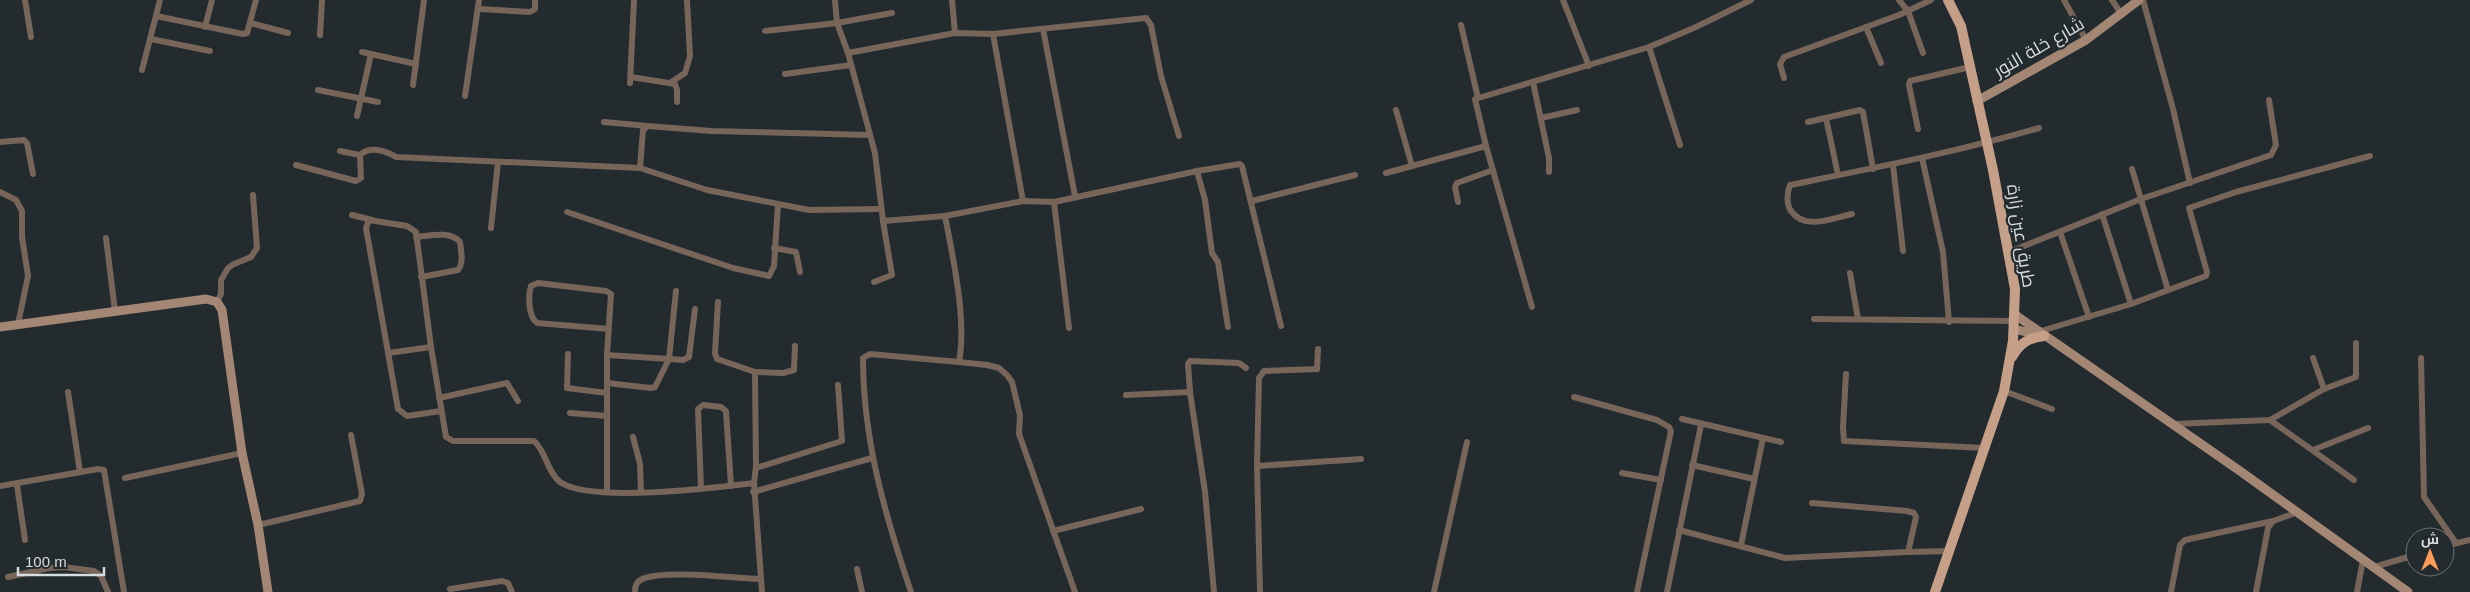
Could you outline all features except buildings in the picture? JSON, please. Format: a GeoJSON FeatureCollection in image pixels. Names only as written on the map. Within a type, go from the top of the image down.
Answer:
{"type":"FeatureCollection","features":[{"type":"Feature","properties":{"kind":"main road","name":"طريق عين زارة"},"geometry":{"type":"LineString","coordinates":[[1935,592],[2004,391],[2010,363],[2015,289],[1987,144],[1961,26],[1948,0]]}},
{"type":"Feature","properties":{"kind":"main road"},"geometry":{"type":"LineString","coordinates":[[2010,363],[2022,343],[2045,335]]}},
{"type":"Feature","properties":{"kind":"street"},"geometry":{"type":"LineString","coordinates":[[25,0],[31,37]]}},
{"type":"Feature","properties":{"kind":"street"},"geometry":{"type":"LineString","coordinates":[[142,70],[160,0]]}},
{"type":"Feature","properties":{"kind":"street"},"geometry":{"type":"LineString","coordinates":[[205,26],[212,0]]}},
{"type":"Feature","properties":{"kind":"street"},"geometry":{"type":"LineString","coordinates":[[156,16],[242,34],[247,33],[256,0]]}},
{"type":"Feature","properties":{"kind":"street"},"geometry":{"type":"LineString","coordinates":[[320,35],[322,0]]}},
{"type":"Feature","properties":{"kind":"street"},"geometry":{"type":"LineString","coordinates":[[413,85],[424,0]]}},
{"type":"Feature","properties":{"kind":"street"},"geometry":{"type":"LineString","coordinates":[[465,96],[479,0]]}},
{"type":"Feature","properties":{"kind":"street"},"geometry":{"type":"LineString","coordinates":[[479,9],[530,12],[535,9],[535,0]]}},
{"type":"Feature","properties":{"kind":"street"},"geometry":{"type":"LineString","coordinates":[[634,0],[630,80],[670,83],[676,86],[677,102]]}},
{"type":"Feature","properties":{"kind":"street"},"geometry":{"type":"LineString","coordinates":[[670,83],[685,73],[690,56],[687,0]]}},
{"type":"Feature","properties":{"kind":"street"},"geometry":{"type":"LineString","coordinates":[[835,0],[837,23],[848,53],[878,168],[881,209],[892,275],[874,282]]}},
{"type":"Feature","properties":{"kind":"street"},"geometry":{"type":"LineString","coordinates":[[952,0],[955,33]]}},
{"type":"Feature","properties":{"kind":"street"},"geometry":{"type":"LineString","coordinates":[[1563,0],[1588,66]]}},
{"type":"Feature","properties":{"kind":"street"},"geometry":{"type":"LineString","coordinates":[[1532,307],[1492,170],[1475,99],[1649,48],[1696,28],[1751,0]]}},
{"type":"Feature","properties":{"kind":"street"},"geometry":{"type":"LineString","coordinates":[[1899,0],[1908,11],[1924,53]]}},
{"type":"Feature","properties":{"kind":"street"},"geometry":{"type":"LineString","coordinates":[[1784,78],[1780,64],[1784,57],[1908,11],[1931,0]]}},
{"type":"Feature","properties":{"kind":"street"},"geometry":{"type":"LineString","coordinates":[[2064,0],[2086,40]]}},
{"type":"Feature","properties":{"kind":"street"},"geometry":{"type":"LineString","coordinates":[[2112,0],[2122,15]]}},
{"type":"Feature","properties":{"kind":"street"},"geometry":{"type":"LineString","coordinates":[[2141,0],[2173,109],[2190,183]]}},
{"type":"Feature","properties":{"kind":"street","name":"شارع خلة النور"},"geometry":{"type":"LineString","coordinates":[[1977,101],[2086,40],[2141,0]]}},
{"type":"Feature","properties":{"kind":"street"},"geometry":{"type":"LineString","coordinates":[[765,31],[837,23],[892,13]]}},
{"type":"Feature","properties":{"kind":"street"},"geometry":{"type":"LineString","coordinates":[[848,53],[955,33],[993,34],[1146,18],[1151,25],[1161,76],[1179,136]]}},
{"type":"Feature","properties":{"kind":"street"},"geometry":{"type":"LineString","coordinates":[[251,22],[288,33]]}},
{"type":"Feature","properties":{"kind":"street"},"geometry":{"type":"LineString","coordinates":[[1461,25],[1478,98]]}},
{"type":"Feature","properties":{"kind":"street"},"geometry":{"type":"LineString","coordinates":[[1866,27],[1881,63]]}},
{"type":"Feature","properties":{"kind":"street"},"geometry":{"type":"LineString","coordinates":[[1043,29],[1075,196]]}},
{"type":"Feature","properties":{"kind":"street"},"geometry":{"type":"LineString","coordinates":[[993,34],[1023,201]]}},
{"type":"Feature","properties":{"kind":"street"},"geometry":{"type":"LineString","coordinates":[[151,39],[210,51]]}},
{"type":"Feature","properties":{"kind":"street"},"geometry":{"type":"LineString","coordinates":[[1649,48],[1680,145]]}},
{"type":"Feature","properties":{"kind":"street"},"geometry":{"type":"LineString","coordinates":[[362,52],[416,64]]}},
{"type":"Feature","properties":{"kind":"street"},"geometry":{"type":"LineString","coordinates":[[358,116],[371,54]]}},
{"type":"Feature","properties":{"kind":"street"},"geometry":{"type":"LineString","coordinates":[[785,74],[851,65]]}},
{"type":"Feature","properties":{"kind":"street"},"geometry":{"type":"LineString","coordinates":[[1918,129],[1909,85],[1910,81],[1970,67]]}},
{"type":"Feature","properties":{"kind":"street"},"geometry":{"type":"LineString","coordinates":[[1533,82],[1550,162],[1550,172]]}},
{"type":"Feature","properties":{"kind":"street"},"geometry":{"type":"LineString","coordinates":[[318,90],[378,102]]}},
{"type":"Feature","properties":{"kind":"street"},"geometry":{"type":"LineString","coordinates":[[2009,252],[2141,199],[2272,155],[2276,145],[2269,100]]}},
{"type":"Feature","properties":{"kind":"street"},"geometry":{"type":"LineString","coordinates":[[1396,110],[1412,166]]}},
{"type":"Feature","properties":{"kind":"street"},"geometry":{"type":"LineString","coordinates":[[1541,118],[1577,110]]}},
{"type":"Feature","properties":{"kind":"street"},"geometry":{"type":"LineString","coordinates":[[1808,122],[1860,110],[1863,112],[1873,169]]}},
{"type":"Feature","properties":{"kind":"street"},"geometry":{"type":"LineString","coordinates":[[1826,118],[1838,175]]}},
{"type":"Feature","properties":{"kind":"street"},"geometry":{"type":"LineString","coordinates":[[604,122],[711,131],[870,135]]}},
{"type":"Feature","properties":{"kind":"street"},"geometry":{"type":"LineString","coordinates":[[640,168],[643,130],[648,126]]}},
{"type":"Feature","properties":{"kind":"street"},"geometry":{"type":"LineString","coordinates":[[1852,214],[1814,222],[1805,222],[1796,217],[1789,208],[1788,190],[1790,185],[1987,144],[2039,128]]}},
{"type":"Feature","properties":{"kind":"street"},"geometry":{"type":"LineString","coordinates":[[0,142],[20,140],[27,143],[33,174]]}},
{"type":"Feature","properties":{"kind":"street"},"geometry":{"type":"LineString","coordinates":[[1386,173],[1486,146]]}},
{"type":"Feature","properties":{"kind":"street"},"geometry":{"type":"LineString","coordinates":[[340,151],[360,155],[365,151],[371,150],[396,157],[640,168],[707,190],[809,210],[881,209]]}},
{"type":"Feature","properties":{"kind":"street"},"geometry":{"type":"LineString","coordinates":[[296,165],[356,181],[361,178],[360,155]]}},
{"type":"Feature","properties":{"kind":"street"},"geometry":{"type":"LineString","coordinates":[[2014,321],[2045,335],[2088,317],[2131,304],[2207,275],[2189,208],[2297,174],[2370,156]]}},
{"type":"Feature","properties":{"kind":"street"},"geometry":{"type":"LineString","coordinates":[[1922,158],[1943,252],[1949,322]]}},
{"type":"Feature","properties":{"kind":"street"},"geometry":{"type":"LineString","coordinates":[[491,228],[498,162]]}},
{"type":"Feature","properties":{"kind":"street"},"geometry":{"type":"LineString","coordinates":[[883,221],[945,216],[1023,201],[1054,202],[1197,171],[1240,164],[1252,201],[1281,326]]}},
{"type":"Feature","properties":{"kind":"street"},"geometry":{"type":"LineString","coordinates":[[1893,165],[1903,251]]}},
{"type":"Feature","properties":{"kind":"street"},"geometry":{"type":"LineString","coordinates":[[2132,169],[2168,290]]}},
{"type":"Feature","properties":{"kind":"street"},"geometry":{"type":"LineString","coordinates":[[1458,202],[1455,187],[1457,183],[1492,170]]}},
{"type":"Feature","properties":{"kind":"street"},"geometry":{"type":"LineString","coordinates":[[1197,171],[1205,200],[1212,253],[1218,262],[1228,327]]}},
{"type":"Feature","properties":{"kind":"street"},"geometry":{"type":"LineString","coordinates":[[1252,201],[1355,175]]}},
{"type":"Feature","properties":{"kind":"street"},"geometry":{"type":"LineString","coordinates":[[0,192],[16,200],[22,212],[22,237],[28,276],[18,324]]}},
{"type":"Feature","properties":{"kind":"street"},"geometry":{"type":"LineString","coordinates":[[217,302],[220,294],[221,280],[228,268],[248,259],[257,248],[254,195]]}},
{"type":"Feature","properties":{"kind":"street"},"geometry":{"type":"LineString","coordinates":[[1054,202],[1069,328]]}},
{"type":"Feature","properties":{"kind":"street"},"geometry":{"type":"LineString","coordinates":[[567,212],[733,268],[763,275],[771,274],[778,204]]}},
{"type":"Feature","properties":{"kind":"street"},"geometry":{"type":"LineString","coordinates":[[2102,214],[2131,304]]}},
{"type":"Feature","properties":{"kind":"street"},"geometry":{"type":"LineString","coordinates":[[352,216],[413,228],[422,276],[444,433],[449,439],[485,442],[534,441],[558,480],[581,491],[641,492],[754,484]]}},
{"type":"Feature","properties":{"kind":"street"},"geometry":{"type":"LineString","coordinates":[[945,216],[960,319],[961,351],[959,362]]}},
{"type":"Feature","properties":{"kind":"street"},"geometry":{"type":"LineString","coordinates":[[372,220],[367,222],[366,228],[398,409],[407,416],[441,411]]}},
{"type":"Feature","properties":{"kind":"street"},"geometry":{"type":"LineString","coordinates":[[2060,232],[2088,317]]}},
{"type":"Feature","properties":{"kind":"street"},"geometry":{"type":"LineString","coordinates":[[416,237],[437,235],[453,237],[460,242],[462,262],[458,270],[422,276]]}},
{"type":"Feature","properties":{"kind":"street"},"geometry":{"type":"LineString","coordinates":[[106,238],[116,310]]}},
{"type":"Feature","properties":{"kind":"street"},"geometry":{"type":"LineString","coordinates":[[774,248],[796,252],[800,272]]}},
{"type":"Feature","properties":{"kind":"street"},"geometry":{"type":"LineString","coordinates":[[1850,273],[1858,319]]}},
{"type":"Feature","properties":{"kind":"street"},"geometry":{"type":"LineString","coordinates":[[607,492],[607,355],[612,296],[609,292],[538,283],[531,286],[530,305],[533,320],[536,323],[609,329]]}},
{"type":"Feature","properties":{"kind":"street"},"geometry":{"type":"LineString","coordinates":[[607,383],[651,388],[655,386],[669,359],[676,291]]}},
{"type":"Feature","properties":{"kind":"street"},"geometry":{"type":"LineString","coordinates":[[0,327],[206,299],[217,302],[222,310],[242,453],[258,525],[268,592]]}},
{"type":"Feature","properties":{"kind":"street"},"geometry":{"type":"LineString","coordinates":[[718,302],[715,354],[717,359],[755,372],[783,373],[794,370],[794,346]]}},
{"type":"Feature","properties":{"kind":"street"},"geometry":{"type":"LineString","coordinates":[[607,355],[686,360],[689,357],[695,308]]}},
{"type":"Feature","properties":{"kind":"street"},"geometry":{"type":"LineString","coordinates":[[1814,320],[2014,321],[2045,335],[2298,512],[2406,592]]}},
{"type":"Feature","properties":{"kind":"street"},"geometry":{"type":"LineString","coordinates":[[2173,424],[2270,420],[2324,389],[2356,377],[2356,343]]}},
{"type":"Feature","properties":{"kind":"street"},"geometry":{"type":"LineString","coordinates":[[388,353],[431,347]]}},
{"type":"Feature","properties":{"kind":"street"},"geometry":{"type":"LineString","coordinates":[[1260,592],[1257,466],[1258,383],[1261,373],[1264,371],[1317,369],[1318,349]]}},
{"type":"Feature","properties":{"kind":"street"},"geometry":{"type":"LineString","coordinates":[[568,354],[567,388],[607,393]]}},
{"type":"Feature","properties":{"kind":"street"},"geometry":{"type":"LineString","coordinates":[[911,592],[888,524],[872,458],[863,382],[864,356],[870,354],[959,362],[999,368],[1012,382],[1020,415],[1019,434],[1074,592]]}},
{"type":"Feature","properties":{"kind":"street"},"geometry":{"type":"LineString","coordinates":[[2313,358],[2324,389]]}},
{"type":"Feature","properties":{"kind":"street"},"geometry":{"type":"LineString","coordinates":[[2421,358],[2424,497],[2456,543],[2470,540]]}},
{"type":"Feature","properties":{"kind":"street"},"geometry":{"type":"LineString","coordinates":[[1214,592],[1206,492],[1190,392],[1188,364],[1190,361],[1239,363],[1246,368]]}},
{"type":"Feature","properties":{"kind":"street"},"geometry":{"type":"LineString","coordinates":[[755,372],[756,466],[753,492],[762,592]]}},
{"type":"Feature","properties":{"kind":"street"},"geometry":{"type":"LineString","coordinates":[[1846,374],[1842,427],[1844,441],[1985,448]]}},
{"type":"Feature","properties":{"kind":"street"},"geometry":{"type":"LineString","coordinates":[[439,398],[507,383],[518,401]]}},
{"type":"Feature","properties":{"kind":"street"},"geometry":{"type":"LineString","coordinates":[[756,466],[758,468],[842,441],[838,385]]}},
{"type":"Feature","properties":{"kind":"street"},"geometry":{"type":"LineString","coordinates":[[2004,391],[2052,409]]}},
{"type":"Feature","properties":{"kind":"street"},"geometry":{"type":"LineString","coordinates":[[68,392],[80,472]]}},
{"type":"Feature","properties":{"kind":"street"},"geometry":{"type":"LineString","coordinates":[[1126,395],[1190,392]]}},
{"type":"Feature","properties":{"kind":"street"},"geometry":{"type":"LineString","coordinates":[[1574,397],[1657,420],[1669,427],[1671,435],[1637,592]]}},
{"type":"Feature","properties":{"kind":"street"},"geometry":{"type":"LineString","coordinates":[[701,488],[698,409],[703,405],[720,407],[726,411],[731,486]]}},
{"type":"Feature","properties":{"kind":"street"},"geometry":{"type":"LineString","coordinates":[[570,413],[607,416]]}},
{"type":"Feature","properties":{"kind":"street"},"geometry":{"type":"LineString","coordinates":[[1682,419],[1701,425],[1781,442]]}},
{"type":"Feature","properties":{"kind":"street"},"geometry":{"type":"LineString","coordinates":[[2270,420],[2354,480]]}},
{"type":"Feature","properties":{"kind":"street"},"geometry":{"type":"LineString","coordinates":[[1667,592],[1701,425]]}},
{"type":"Feature","properties":{"kind":"street"},"geometry":{"type":"LineString","coordinates":[[2313,450],[2331,441],[2368,428]]}},
{"type":"Feature","properties":{"kind":"street"},"geometry":{"type":"LineString","coordinates":[[258,525],[360,501],[362,494],[351,435]]}},
{"type":"Feature","properties":{"kind":"street"},"geometry":{"type":"LineString","coordinates":[[633,437],[639,458],[641,492]]}},
{"type":"Feature","properties":{"kind":"street"},"geometry":{"type":"LineString","coordinates":[[1741,545],[1764,438]]}},
{"type":"Feature","properties":{"kind":"street"},"geometry":{"type":"LineString","coordinates":[[1434,592],[1468,442]]}},
{"type":"Feature","properties":{"kind":"street"},"geometry":{"type":"LineString","coordinates":[[125,478],[242,453]]}},
{"type":"Feature","properties":{"kind":"street"},"geometry":{"type":"LineString","coordinates":[[753,492],[872,458]]}},
{"type":"Feature","properties":{"kind":"street"},"geometry":{"type":"LineString","coordinates":[[1257,466],[1361,459]]}},
{"type":"Feature","properties":{"kind":"street"},"geometry":{"type":"LineString","coordinates":[[1692,465],[1754,479]]}},
{"type":"Feature","properties":{"kind":"street"},"geometry":{"type":"LineString","coordinates":[[0,486],[17,485],[102,469],[105,472],[124,592]]}},
{"type":"Feature","properties":{"kind":"street"},"geometry":{"type":"LineString","coordinates":[[1622,473],[1661,480]]}},
{"type":"Feature","properties":{"kind":"street"},"geometry":{"type":"LineString","coordinates":[[17,485],[25,540]]}},
{"type":"Feature","properties":{"kind":"street"},"geometry":{"type":"LineString","coordinates":[[1812,503],[1898,509],[1914,513],[1916,517],[1908,552]]}},
{"type":"Feature","properties":{"kind":"street"},"geometry":{"type":"LineString","coordinates":[[1053,531],[1141,509]]}},
{"type":"Feature","properties":{"kind":"street"},"geometry":{"type":"LineString","coordinates":[[2171,592],[2180,545],[2185,540],[2273,522],[2298,512]]}},
{"type":"Feature","properties":{"kind":"street"},"geometry":{"type":"LineString","coordinates":[[2256,592],[2266,534],[2273,522]]}},
{"type":"Feature","properties":{"kind":"street"},"geometry":{"type":"LineString","coordinates":[[1679,530],[1784,558],[1950,551]]}},
{"type":"Feature","properties":{"kind":"street"},"geometry":{"type":"LineString","coordinates":[[2374,567],[2405,558]]}},
{"type":"Feature","properties":{"kind":"street"},"geometry":{"type":"LineString","coordinates":[[2357,592],[2363,560]]}},
{"type":"Feature","properties":{"kind":"street"},"geometry":{"type":"LineString","coordinates":[[8,577],[49,568],[64,567],[94,571],[100,576],[108,592]]}},
{"type":"Feature","properties":{"kind":"street"},"geometry":{"type":"LineString","coordinates":[[857,569],[862,592]]}},
{"type":"Feature","properties":{"kind":"street"},"geometry":{"type":"LineString","coordinates":[[635,592],[636,584],[639,580],[664,575],[760,579]]}},
{"type":"Feature","properties":{"kind":"street"},"geometry":{"type":"LineString","coordinates":[[450,589],[502,581],[508,583],[512,592]]}}]}
